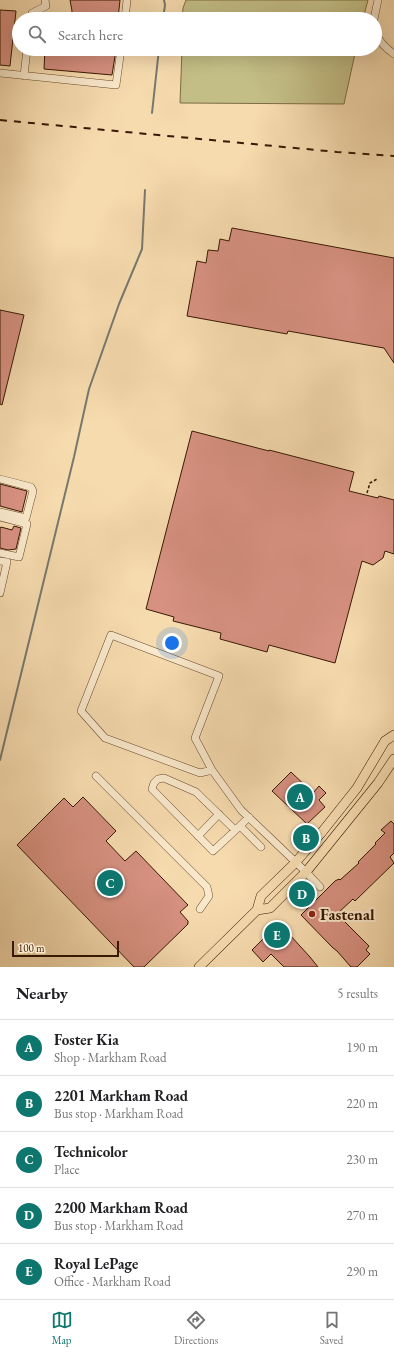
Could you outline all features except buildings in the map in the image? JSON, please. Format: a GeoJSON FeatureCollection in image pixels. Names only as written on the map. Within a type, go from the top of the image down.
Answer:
{"type":"FeatureCollection","features":[{"type":"Feature","properties":{"kind":"main road"},"geometry":{"type":"LineString","coordinates":[[199,967],[257,910],[261,896],[295,863],[357,788],[385,741],[394,735]]}},
{"type":"Feature","properties":{"kind":"main road"},"geometry":{"type":"LineString","coordinates":[[257,910],[270,908],[306,872],[378,783],[394,758]]}},
{"type":"Feature","properties":{"kind":"lane"},"geometry":{"type":"LineString","coordinates":[[34,12],[46,6],[45,0]]}},
{"type":"Feature","properties":{"kind":"lane"},"geometry":{"type":"LineString","coordinates":[[126,12],[128,0]]}},
{"type":"Feature","properties":{"kind":"lane"},"geometry":{"type":"LineString","coordinates":[[375,12],[378,0]]}},
{"type":"Feature","properties":{"kind":"lane"},"geometry":{"type":"LineString","coordinates":[[382,44],[386,49],[394,54]]}},
{"type":"Feature","properties":{"kind":"lane"},"geometry":{"type":"LineString","coordinates":[[24,76],[26,56]]}},
{"type":"Feature","properties":{"kind":"lane"},"geometry":{"type":"LineString","coordinates":[[0,73],[116,85],[120,56]]}},
{"type":"Feature","properties":{"kind":"lane"},"geometry":{"type":"LineString","coordinates":[[0,479],[31,487],[33,491],[26,518],[0,512]]}},
{"type":"Feature","properties":{"kind":"lane"},"geometry":{"type":"LineString","coordinates":[[0,517],[27,524],[19,558],[0,553]]}},
{"type":"Feature","properties":{"kind":"lane"},"geometry":{"type":"LineString","coordinates":[[0,560],[7,562],[0,593]]}},
{"type":"Feature","properties":{"kind":"lane"},"geometry":{"type":"LineString","coordinates":[[212,770],[200,773],[105,738],[81,712],[111,635],[219,676],[195,738],[212,770],[241,810],[320,887]]}},
{"type":"Feature","properties":{"kind":"lane"},"geometry":{"type":"LineString","coordinates":[[96,776],[207,887],[209,896],[200,909]]}},
{"type":"Feature","properties":{"kind":"lane"},"geometry":{"type":"LineString","coordinates":[[249,817],[238,828],[213,851],[152,789],[154,783],[158,779],[164,778],[196,792],[219,814],[238,828],[261,847]]}},
{"type":"Feature","properties":{"kind":"lane"},"geometry":{"type":"LineString","coordinates":[[198,836],[219,814]]}},
{"type":"Feature","properties":{"kind":"path"},"geometry":{"type":"LineString","coordinates":[[367,493],[370,483],[377,479]]}},
{"type":"Feature","properties":{"kind":"shaded area"},"geometry":{"type":"Polygon","coordinates":[[[186,0],[368,0],[365,12],[183,12],[186,0]]]}},
{"type":"Feature","properties":{"kind":"shaded area"},"geometry":{"type":"Polygon","coordinates":[[[182,56],[354,56],[344,104],[180,103],[182,56]]]}},
{"type":"Feature","properties":{"kind":"waterway"},"geometry":{"type":"LineString","coordinates":[[164,0],[164,12]]}},
{"type":"Feature","properties":{"kind":"waterway"},"geometry":{"type":"LineString","coordinates":[[152,113],[158,56]]}},
{"type":"Feature","properties":{"kind":"waterway"},"geometry":{"type":"LineString","coordinates":[[0,760],[74,457],[89,389],[119,304],[142,249],[145,190]]}},
{"type":"Feature","properties":{"kind":"railway"},"geometry":{"type":"LineString","coordinates":[[0,120],[337,152],[394,156]]}},
{"type":"Feature","properties":{"kind":"place","name":"Foster Kia"},"geometry":{"type":"Point","coordinates":[300,797]}},
{"type":"Feature","properties":{"kind":"place","name":"2201 Markham Road"},"geometry":{"type":"Point","coordinates":[306,838]}},
{"type":"Feature","properties":{"kind":"place","name":"Technicolor"},"geometry":{"type":"Point","coordinates":[110,883]}},
{"type":"Feature","properties":{"kind":"place","name":"2200 Markham Road"},"geometry":{"type":"Point","coordinates":[302,894]}},
{"type":"Feature","properties":{"kind":"place","name":"Fastenal"},"geometry":{"type":"Point","coordinates":[312,914]}},
{"type":"Feature","properties":{"kind":"place","name":"Royal LePage"},"geometry":{"type":"Point","coordinates":[277,935]}}]}
